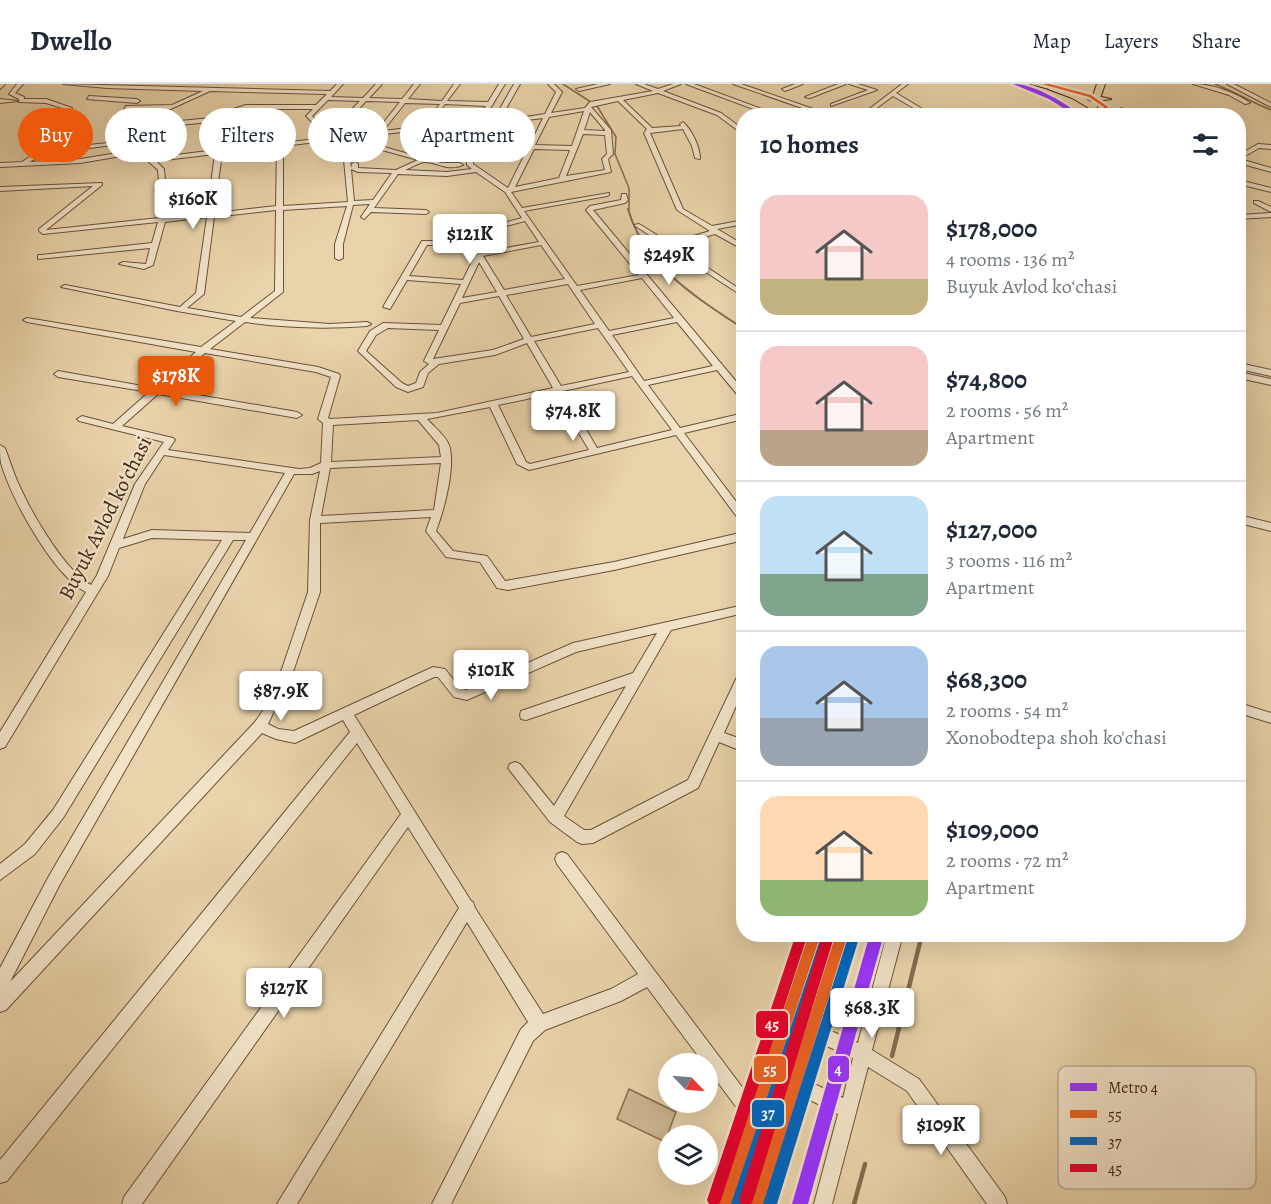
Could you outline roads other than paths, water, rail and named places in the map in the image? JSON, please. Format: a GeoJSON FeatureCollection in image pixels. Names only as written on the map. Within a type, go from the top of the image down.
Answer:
{"type":"FeatureCollection","features":[{"type":"Feature","properties":{"kind":"highway"},"geometry":{"type":"LineString","coordinates":[[1055,87],[1093,107],[1101,85]]}},
{"type":"Feature","properties":{"kind":"highway"},"geometry":{"type":"LineString","coordinates":[[1068,90],[1090,90],[1101,85]]}},
{"type":"Feature","properties":{"kind":"highway"},"geometry":{"type":"LineString","coordinates":[[725,1204],[812,942]]}},
{"type":"Feature","properties":{"kind":"highway"},"geometry":{"type":"LineString","coordinates":[[757,1204],[839,942]]}},
{"type":"Feature","properties":{"kind":"main road"},"geometry":{"type":"LineString","coordinates":[[1033,84],[1055,87]]}},
{"type":"Feature","properties":{"kind":"main road"},"geometry":{"type":"LineString","coordinates":[[1044,84],[1068,90],[1093,107],[1107,104]]}},
{"type":"Feature","properties":{"kind":"street"},"geometry":{"type":"LineString","coordinates":[[20,84],[12,94],[22,98],[21,101],[46,101],[69,106],[69,108]]}},
{"type":"Feature","properties":{"kind":"street"},"geometry":{"type":"LineString","coordinates":[[66,84],[489,104]]}},
{"type":"Feature","properties":{"kind":"street"},"geometry":{"type":"LineString","coordinates":[[167,108],[201,95],[216,84]]}},
{"type":"Feature","properties":{"kind":"street"},"geometry":{"type":"LineString","coordinates":[[243,108],[317,107],[340,84]]}},
{"type":"Feature","properties":{"kind":"street"},"geometry":{"type":"LineString","coordinates":[[356,108],[379,84]]}},
{"type":"Feature","properties":{"kind":"street"},"geometry":{"type":"LineString","coordinates":[[388,120],[417,84]]}},
{"type":"Feature","properties":{"kind":"street"},"geometry":{"type":"LineString","coordinates":[[440,108],[457,84]]}},
{"type":"Feature","properties":{"kind":"street"},"geometry":{"type":"LineString","coordinates":[[487,108],[502,84]]}},
{"type":"Feature","properties":{"kind":"street"},"geometry":{"type":"LineString","coordinates":[[502,108],[517,84]]}},
{"type":"Feature","properties":{"kind":"street"},"geometry":{"type":"LineString","coordinates":[[535,139],[559,92],[551,84]]}},
{"type":"Feature","properties":{"kind":"street"},"geometry":{"type":"LineString","coordinates":[[579,89],[607,84]]}},
{"type":"Feature","properties":{"kind":"street"},"geometry":{"type":"LineString","coordinates":[[639,84],[719,114],[736,126]]}},
{"type":"Feature","properties":{"kind":"street"},"geometry":{"type":"LineString","coordinates":[[535,117],[656,92],[678,84]]}},
{"type":"Feature","properties":{"kind":"street"},"geometry":{"type":"LineString","coordinates":[[689,84],[756,108]]}},
{"type":"Feature","properties":{"kind":"street"},"geometry":{"type":"LineString","coordinates":[[736,84],[808,108]]}},
{"type":"Feature","properties":{"kind":"street"},"geometry":{"type":"LineString","coordinates":[[785,89],[800,84]]}},
{"type":"Feature","properties":{"kind":"street"},"geometry":{"type":"LineString","coordinates":[[808,97],[843,84]]}},
{"type":"Feature","properties":{"kind":"street"},"geometry":{"type":"LineString","coordinates":[[852,84],[891,94],[917,108]]}},
{"type":"Feature","properties":{"kind":"street"},"geometry":{"type":"LineString","coordinates":[[893,84],[903,85]]}},
{"type":"Feature","properties":{"kind":"street"},"geometry":{"type":"LineString","coordinates":[[1196,84],[1231,94],[1247,103]]}},
{"type":"Feature","properties":{"kind":"street"},"geometry":{"type":"LineString","coordinates":[[1230,84],[1269,103]]}},
{"type":"Feature","properties":{"kind":"street"},"geometry":{"type":"LineString","coordinates":[[877,108],[903,85]]}},
{"type":"Feature","properties":{"kind":"street"},"geometry":{"type":"LineString","coordinates":[[833,105],[872,90]]}},
{"type":"Feature","properties":{"kind":"street"},"geometry":{"type":"LineString","coordinates":[[89,98],[183,101]]}},
{"type":"Feature","properties":{"kind":"street"},"geometry":{"type":"LineString","coordinates":[[619,99],[638,115],[650,130]]}},
{"type":"Feature","properties":{"kind":"street"},"geometry":{"type":"LineString","coordinates":[[0,101],[15,101]]}},
{"type":"Feature","properties":{"kind":"street"},"geometry":{"type":"LineString","coordinates":[[24,163],[40,152],[111,144],[112,137],[128,108],[171,106]]}},
{"type":"Feature","properties":{"kind":"street"},"geometry":{"type":"LineString","coordinates":[[562,179],[591,106]]}},
{"type":"Feature","properties":{"kind":"street"},"geometry":{"type":"LineString","coordinates":[[509,190],[609,171],[604,159],[610,154],[608,130],[591,106]]}},
{"type":"Feature","properties":{"kind":"street"},"geometry":{"type":"LineString","coordinates":[[650,130],[684,125],[695,146],[698,158]]}},
{"type":"Feature","properties":{"kind":"street"},"geometry":{"type":"LineString","coordinates":[[650,130],[647,133],[678,208],[736,244]]}},
{"type":"Feature","properties":{"kind":"street"},"geometry":{"type":"LineString","coordinates":[[580,132],[608,133]]}},
{"type":"Feature","properties":{"kind":"street"},"geometry":{"type":"LineString","coordinates":[[1246,155],[1258,146],[1271,147]]}},
{"type":"Feature","properties":{"kind":"street"},"geometry":{"type":"LineString","coordinates":[[535,147],[574,148]]}},
{"type":"Feature","properties":{"kind":"street"},"geometry":{"type":"LineString","coordinates":[[0,165],[80,161],[105,157]]}},
{"type":"Feature","properties":{"kind":"street"},"geometry":{"type":"LineString","coordinates":[[123,264],[148,266],[155,245],[162,220],[163,205],[158,190],[163,176],[161,169],[153,162]]}},
{"type":"Feature","properties":{"kind":"street"},"geometry":{"type":"LineString","coordinates":[[183,308],[200,294],[217,162]]}},
{"type":"Feature","properties":{"kind":"street"},"geometry":{"type":"LineString","coordinates":[[279,208],[280,162]]}},
{"type":"Feature","properties":{"kind":"street"},"geometry":{"type":"LineString","coordinates":[[339,258],[339,244],[351,201],[347,162]]}},
{"type":"Feature","properties":{"kind":"street"},"geometry":{"type":"LineString","coordinates":[[364,217],[396,172],[419,162]]}},
{"type":"Feature","properties":{"kind":"street"},"geometry":{"type":"LineString","coordinates":[[431,162],[441,165],[470,165],[509,190],[526,219],[634,373],[736,508]]}},
{"type":"Feature","properties":{"kind":"street"},"geometry":{"type":"LineString","coordinates":[[509,190],[523,162]]}},
{"type":"Feature","properties":{"kind":"street"},"geometry":{"type":"LineString","coordinates":[[1246,162],[1271,170]]}},
{"type":"Feature","properties":{"kind":"street"},"geometry":{"type":"LineString","coordinates":[[356,164],[354,169],[358,170],[396,172],[447,174],[479,170]]}},
{"type":"Feature","properties":{"kind":"street"},"geometry":{"type":"LineString","coordinates":[[0,189],[100,184],[41,230],[43,232],[351,201],[374,201]]}},
{"type":"Feature","properties":{"kind":"street"},"geometry":{"type":"LineString","coordinates":[[1246,184],[1271,190]]}},
{"type":"Feature","properties":{"kind":"street"},"geometry":{"type":"LineString","coordinates":[[520,210],[607,194]]}},
{"type":"Feature","properties":{"kind":"street"},"geometry":{"type":"LineString","coordinates":[[624,195],[623,202],[589,209],[736,387]]}},
{"type":"Feature","properties":{"kind":"street"},"geometry":{"type":"LineString","coordinates":[[1256,201],[1271,210]]}},
{"type":"Feature","properties":{"kind":"street","name":"Buyuk Avlod koʻchasi"},"geometry":{"type":"LineString","coordinates":[[115,427],[202,351],[272,299],[279,290],[279,208]]}},
{"type":"Feature","properties":{"kind":"street"},"geometry":{"type":"LineString","coordinates":[[370,210],[426,212]]}},
{"type":"Feature","properties":{"kind":"street"},"geometry":{"type":"LineString","coordinates":[[1246,217],[1271,215]]}},
{"type":"Feature","properties":{"kind":"street"},"geometry":{"type":"LineString","coordinates":[[387,307],[425,243],[435,243],[526,219]]}},
{"type":"Feature","properties":{"kind":"street"},"geometry":{"type":"LineString","coordinates":[[669,246],[736,224]]}},
{"type":"Feature","properties":{"kind":"street"},"geometry":{"type":"LineString","coordinates":[[637,225],[736,290]]}},
{"type":"Feature","properties":{"kind":"street"},"geometry":{"type":"LineString","coordinates":[[492,228],[429,362],[436,363],[501,350],[528,340],[600,325]]}},
{"type":"Feature","properties":{"kind":"street"},"geometry":{"type":"LineString","coordinates":[[479,255],[543,243]]}},
{"type":"Feature","properties":{"kind":"street"},"geometry":{"type":"LineString","coordinates":[[41,257],[155,245]]}},
{"type":"Feature","properties":{"kind":"street"},"geometry":{"type":"LineString","coordinates":[[479,255],[594,451]]}},
{"type":"Feature","properties":{"kind":"street"},"geometry":{"type":"LineString","coordinates":[[575,289],[644,276]]}},
{"type":"Feature","properties":{"kind":"street"},"geometry":{"type":"LineString","coordinates":[[404,278],[466,282]]}},
{"type":"Feature","properties":{"kind":"street"},"geometry":{"type":"LineString","coordinates":[[457,301],[569,281]]}},
{"type":"Feature","properties":{"kind":"street"},"geometry":{"type":"LineString","coordinates":[[65,288],[243,319],[331,326],[367,324]]}},
{"type":"Feature","properties":{"kind":"street"},"geometry":{"type":"LineString","coordinates":[[607,334],[679,319]]}},
{"type":"Feature","properties":{"kind":"street"},"geometry":{"type":"LineString","coordinates":[[27,320],[330,372],[336,376],[323,419],[328,423],[420,417],[493,404],[634,373]]}},
{"type":"Feature","properties":{"kind":"street"},"geometry":{"type":"LineString","coordinates":[[436,363],[424,372],[420,385],[408,388],[399,385],[362,351],[373,333],[386,324],[444,328]]}},
{"type":"Feature","properties":{"kind":"street"},"geometry":{"type":"LineString","coordinates":[[642,384],[719,367]]}},
{"type":"Feature","properties":{"kind":"street"},"geometry":{"type":"LineString","coordinates":[[1246,369],[1271,382]]}},
{"type":"Feature","properties":{"kind":"street"},"geometry":{"type":"LineString","coordinates":[[1246,375],[1271,373]]}},
{"type":"Feature","properties":{"kind":"street"},"geometry":{"type":"LineString","coordinates":[[58,374],[297,415]]}},
{"type":"Feature","properties":{"kind":"street"},"geometry":{"type":"LineString","coordinates":[[493,404],[524,466],[529,467],[736,418]]}},
{"type":"Feature","properties":{"kind":"street"},"geometry":{"type":"LineString","coordinates":[[420,417],[444,444],[446,460],[440,508],[431,531],[450,554],[481,557],[496,582],[508,586],[614,566],[736,538]]}},
{"type":"Feature","properties":{"kind":"street"},"geometry":{"type":"LineString","coordinates":[[82,419],[115,427]]}},
{"type":"Feature","properties":{"kind":"street"},"geometry":{"type":"LineString","coordinates":[[0,1004],[260,726],[269,712],[288,669],[314,592],[315,520],[326,465],[328,423]]}},
{"type":"Feature","properties":{"kind":"street","name":"Buyuk Avlod koʻchasi"},"geometry":{"type":"LineString","coordinates":[[0,743],[93,591],[140,484],[170,440],[115,427]]}},
{"type":"Feature","properties":{"kind":"street"},"geometry":{"type":"LineString","coordinates":[[0,448],[16,491],[46,543],[78,583],[93,591]]}},
{"type":"Feature","properties":{"kind":"street"},"geometry":{"type":"LineString","coordinates":[[161,452],[291,471],[312,471],[326,465],[446,460]]}},
{"type":"Feature","properties":{"kind":"street"},"geometry":{"type":"LineString","coordinates":[[0,984],[54,881],[291,471]]}},
{"type":"Feature","properties":{"kind":"street"},"geometry":{"type":"LineString","coordinates":[[315,520],[437,513]]}},
{"type":"Feature","properties":{"kind":"street"},"geometry":{"type":"LineString","coordinates":[[1246,521],[1271,528]]}},
{"type":"Feature","properties":{"kind":"street"},"geometry":{"type":"LineString","coordinates":[[115,545],[152,534],[253,537]]}},
{"type":"Feature","properties":{"kind":"street"},"geometry":{"type":"LineString","coordinates":[[0,873],[30,849],[58,814],[229,537]]}},
{"type":"Feature","properties":{"kind":"street"},"geometry":{"type":"LineString","coordinates":[[260,726],[282,736],[295,737],[433,672],[438,671],[445,674],[456,692],[463,696],[573,648],[736,611]]}},
{"type":"Feature","properties":{"kind":"street"},"geometry":{"type":"LineString","coordinates":[[555,818],[667,627]]}},
{"type":"Feature","properties":{"kind":"street"},"geometry":{"type":"LineString","coordinates":[[526,715],[638,677]]}},
{"type":"Feature","properties":{"kind":"street"},"geometry":{"type":"LineString","coordinates":[[515,768],[555,818],[582,837],[593,836],[693,784],[736,692]]}},
{"type":"Feature","properties":{"kind":"street"},"geometry":{"type":"LineString","coordinates":[[1246,710],[1271,718]]}},
{"type":"Feature","properties":{"kind":"street"},"geometry":{"type":"LineString","coordinates":[[346,714],[468,907],[538,1024]]}},
{"type":"Feature","properties":{"kind":"street"},"geometry":{"type":"LineString","coordinates":[[0,1174],[358,732]]}},
{"type":"Feature","properties":{"kind":"street"},"geometry":{"type":"LineString","coordinates":[[716,735],[736,743]]}},
{"type":"Feature","properties":{"kind":"street"},"geometry":{"type":"LineString","coordinates":[[131,1204],[409,814]]}},
{"type":"Feature","properties":{"kind":"street"},"geometry":{"type":"LineString","coordinates":[[562,859],[754,1117]]}},
{"type":"Feature","properties":{"kind":"street"},"geometry":{"type":"LineString","coordinates":[[286,1204],[468,907]]}},
{"type":"Feature","properties":{"kind":"street"},"geometry":{"type":"LineString","coordinates":[[824,1204],[893,942]]}},
{"type":"Feature","properties":{"kind":"street"},"geometry":{"type":"LineString","coordinates":[[441,1204],[527,1035],[538,1024],[615,995],[649,977]]}},
{"type":"Feature","properties":{"kind":"street"},"geometry":{"type":"LineString","coordinates":[[811,1030],[863,1054],[913,1085],[998,1204]]}},
{"type":"Feature","properties":{"kind":"street"},"geometry":{"type":"LineString","coordinates":[[796,1084],[848,1110]]}},
{"type":"Feature","properties":{"kind":"waterway"},"geometry":{"type":"LineString","coordinates":[[563,84],[597,106],[616,137],[615,154],[629,188],[629,210]]}},
{"type":"Feature","properties":{"kind":"waterway"},"geometry":{"type":"LineString","coordinates":[[1215,84],[1271,110]]}},
{"type":"Feature","properties":{"kind":"waterway"},"geometry":{"type":"LineString","coordinates":[[628,209],[646,247],[659,264],[674,279],[736,324]]}},
{"type":"Feature","properties":{"kind":"waterway"},"geometry":{"type":"LineString","coordinates":[[892,1056],[920,942]]}},
{"type":"Feature","properties":{"kind":"waterway"},"geometry":{"type":"LineString","coordinates":[[854,1204],[865,1164]]}},
{"type":"Feature","properties":{"kind":"metro line","name":"4"},"geometry":{"type":"LineString","coordinates":[[1015,84],[1051,98],[1067,108]]}},
{"type":"Feature","properties":{"kind":"metro line","name":"4"},"geometry":{"type":"LineString","coordinates":[[800,1204],[875,942]]}}]}
